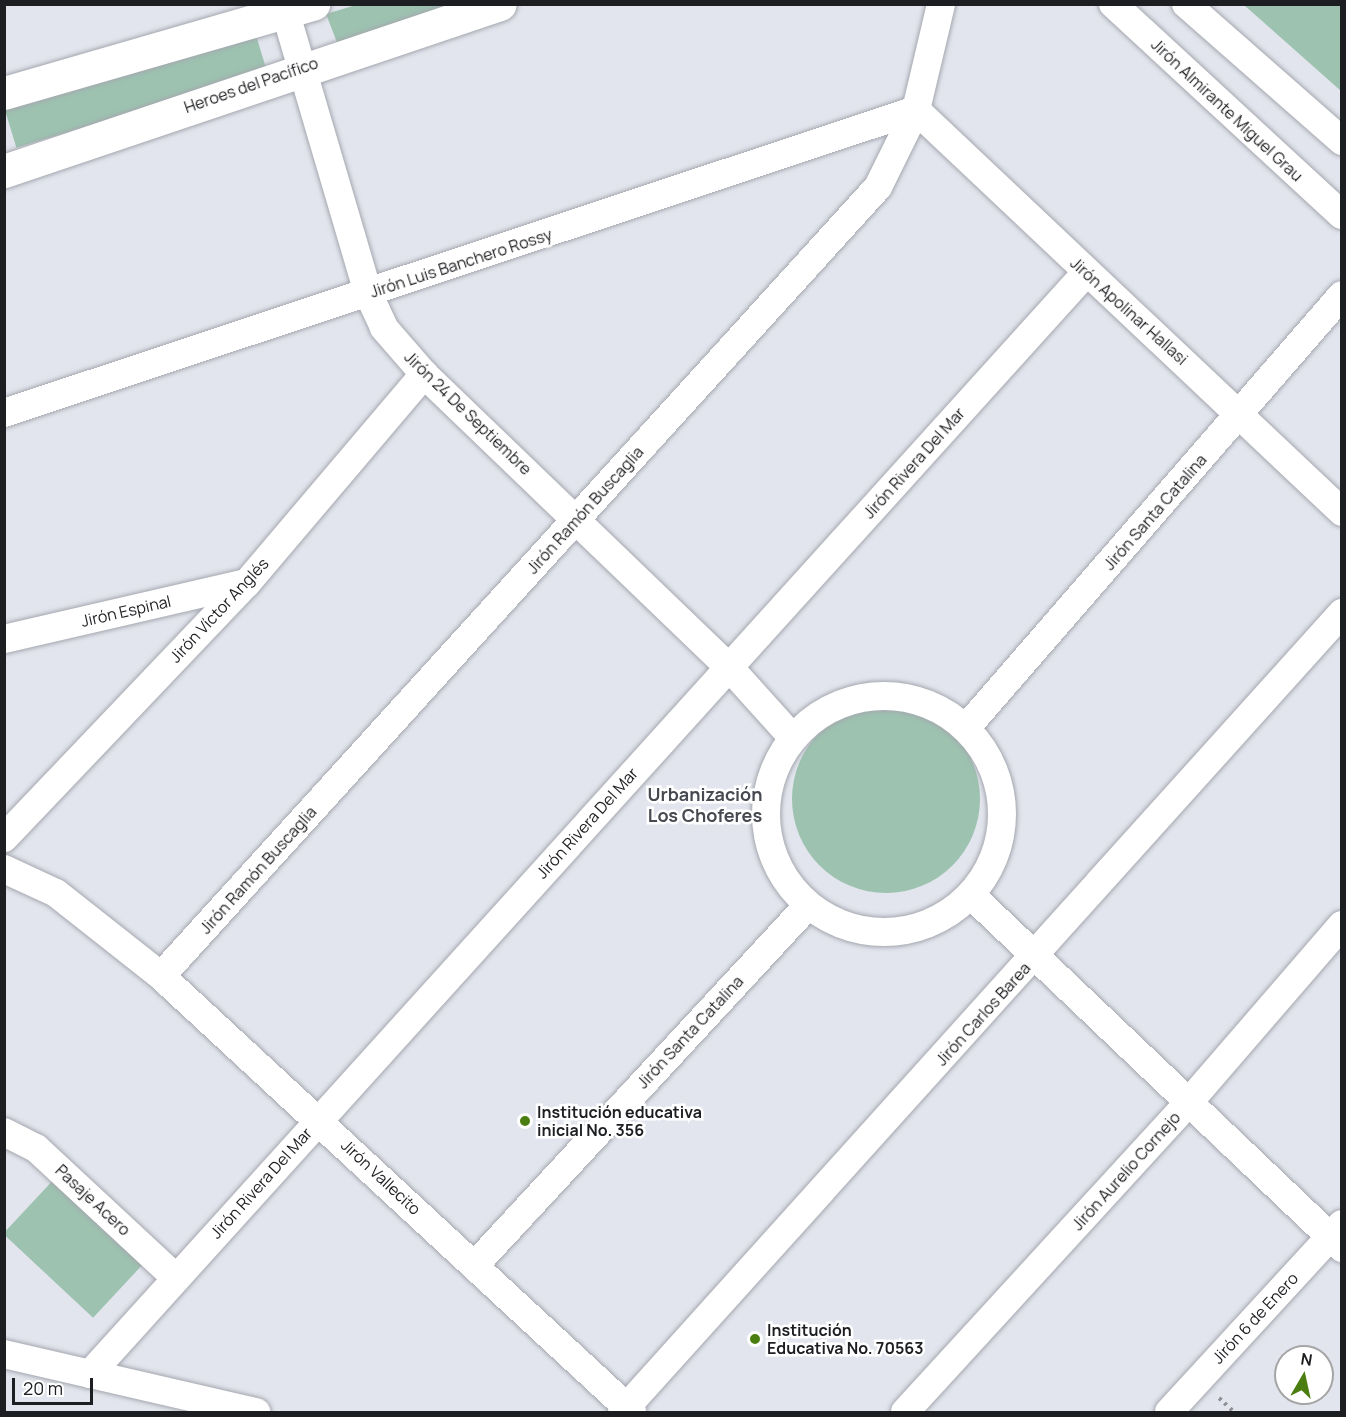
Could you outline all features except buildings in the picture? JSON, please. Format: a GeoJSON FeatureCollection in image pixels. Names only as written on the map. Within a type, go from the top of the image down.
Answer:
{"type":"FeatureCollection","features":[{"type":"Feature","properties":{"kind":"street","name":"Heroes del Pacífico"},"geometry":{"type":"LineString","coordinates":[[4,171],[300,68],[500,4]]}},
{"type":"Feature","properties":{"kind":"street","name":"Jirón Ramón Buscaglia"},"geometry":{"type":"LineString","coordinates":[[161,976],[878,187],[916,110],[941,4]]}},
{"type":"Feature","properties":{"kind":"street","name":"Jirón Almirante Miguel Grau"},"geometry":{"type":"LineString","coordinates":[[1113,4],[1341,215]]}},
{"type":"Feature","properties":{"kind":"street"},"geometry":{"type":"LineString","coordinates":[[1186,4],[1341,141]]}},
{"type":"Feature","properties":{"kind":"street","name":"Jirón 24 De Septiembre"},"geometry":{"type":"LineString","coordinates":[[294,7],[300,68],[368,293],[384,328],[424,374],[578,518],[729,667],[793,738]]}},
{"type":"Feature","properties":{"kind":"street"},"geometry":{"type":"LineString","coordinates":[[4,93],[294,7]]}},
{"type":"Feature","properties":{"kind":"street","name":"Jirón Apolinar Hallasi"},"geometry":{"type":"LineString","coordinates":[[916,110],[1086,273],[1241,413],[1341,512]]}},
{"type":"Feature","properties":{"kind":"street","name":"Jirón Luis Banchero Rossy"},"geometry":{"type":"LineString","coordinates":[[4,413],[916,110]]}},
{"type":"Feature","properties":{"kind":"street","name":"Jirón Rivera Del Mar"},"geometry":{"type":"LineString","coordinates":[[90,1374],[318,1118],[1086,273]]}},
{"type":"Feature","properties":{"kind":"street","name":"Jirón Santa Catalina"},"geometry":{"type":"LineString","coordinates":[[966,728],[1341,295]]}},
{"type":"Feature","properties":{"kind":"street","name":"Jirón Víctor Anglés"},"geometry":{"type":"LineString","coordinates":[[4,838],[247,583],[424,374]]}},
{"type":"Feature","properties":{"kind":"street","name":"Jirón Espinal"},"geometry":{"type":"LineString","coordinates":[[4,639],[247,583]]}},
{"type":"Feature","properties":{"kind":"street","name":"Jirón Carlos Barea"},"geometry":{"type":"LineString","coordinates":[[627,1411],[1341,613]]}},
{"type":"Feature","properties":{"kind":"street"},"geometry":{"type":"LineString","coordinates":[[897,696],[934,706],[966,728],[994,765],[1004,811],[997,856],[972,896],[936,922],[892,934],[847,928],[807,906],[778,869],[765,824],[770,778],[793,738],[822,712],[868,697],[897,696]]}},
{"type":"Feature","properties":{"kind":"street","name":"Jirón Vallecito"},"geometry":{"type":"LineString","coordinates":[[4,869],[56,893],[161,976],[318,1118],[627,1411]]}},
{"type":"Feature","properties":{"kind":"street"},"geometry":{"type":"LineString","coordinates":[[972,896],[1189,1102],[1337,1237]]}},
{"type":"Feature","properties":{"kind":"street","name":"Jirón Santa Catalina"},"geometry":{"type":"LineString","coordinates":[[475,1265],[807,906]]}},
{"type":"Feature","properties":{"kind":"street","name":"Jirón Aurelio Cornejo"},"geometry":{"type":"LineString","coordinates":[[905,1413],[1189,1102],[1341,925]]}},
{"type":"Feature","properties":{"kind":"street","name":"Pasaje Acero"},"geometry":{"type":"LineString","coordinates":[[4,1132],[36,1148],[176,1278]]}},
{"type":"Feature","properties":{"kind":"street","name":"Jirón 6 de Enero"},"geometry":{"type":"LineString","coordinates":[[1169,1413],[1337,1237]]}},
{"type":"Feature","properties":{"kind":"street"},"geometry":{"type":"LineString","coordinates":[[4,1354],[256,1413]]}},
{"type":"Feature","properties":{"kind":"green space"},"geometry":{"type":"Polygon","coordinates":[[[356,5],[469,5],[338,45],[326,14],[356,5]]]}},
{"type":"Feature","properties":{"kind":"green space"},"geometry":{"type":"Polygon","coordinates":[[[1244,5],[1341,5],[1341,91],[1244,5]]]}},
{"type":"Feature","properties":{"kind":"green space"},"geometry":{"type":"Polygon","coordinates":[[[255,32],[267,71],[16,148],[4,109],[255,32]]]}},
{"type":"Feature","properties":{"kind":"green space"},"geometry":{"type":"Polygon","coordinates":[[[877,705],[895,705],[922,712],[953,732],[973,763],[980,799],[973,835],[953,866],[922,886],[895,893],[877,893],[842,882],[826,872],[813,859],[796,826],[792,808],[792,790],[803,755],[813,739],[826,726],[859,709],[877,705]]]}},
{"type":"Feature","properties":{"kind":"green space"},"geometry":{"type":"Polygon","coordinates":[[[57,1176],[147,1260],[93,1318],[4,1235],[57,1176]]]}},
{"type":"Feature","properties":{"kind":"place","name":"Institución educativa inicial No. 356"},"geometry":{"type":"Point","coordinates":[525,1121]}},
{"type":"Feature","properties":{"kind":"place","name":"Institución Educativa No. 70563"},"geometry":{"type":"Point","coordinates":[755,1339]}},
{"type":"Feature","properties":{"kind":"district","name":"Urbanización Los Choferes"},"geometry":{"type":"Point","coordinates":[705,805]}}]}
